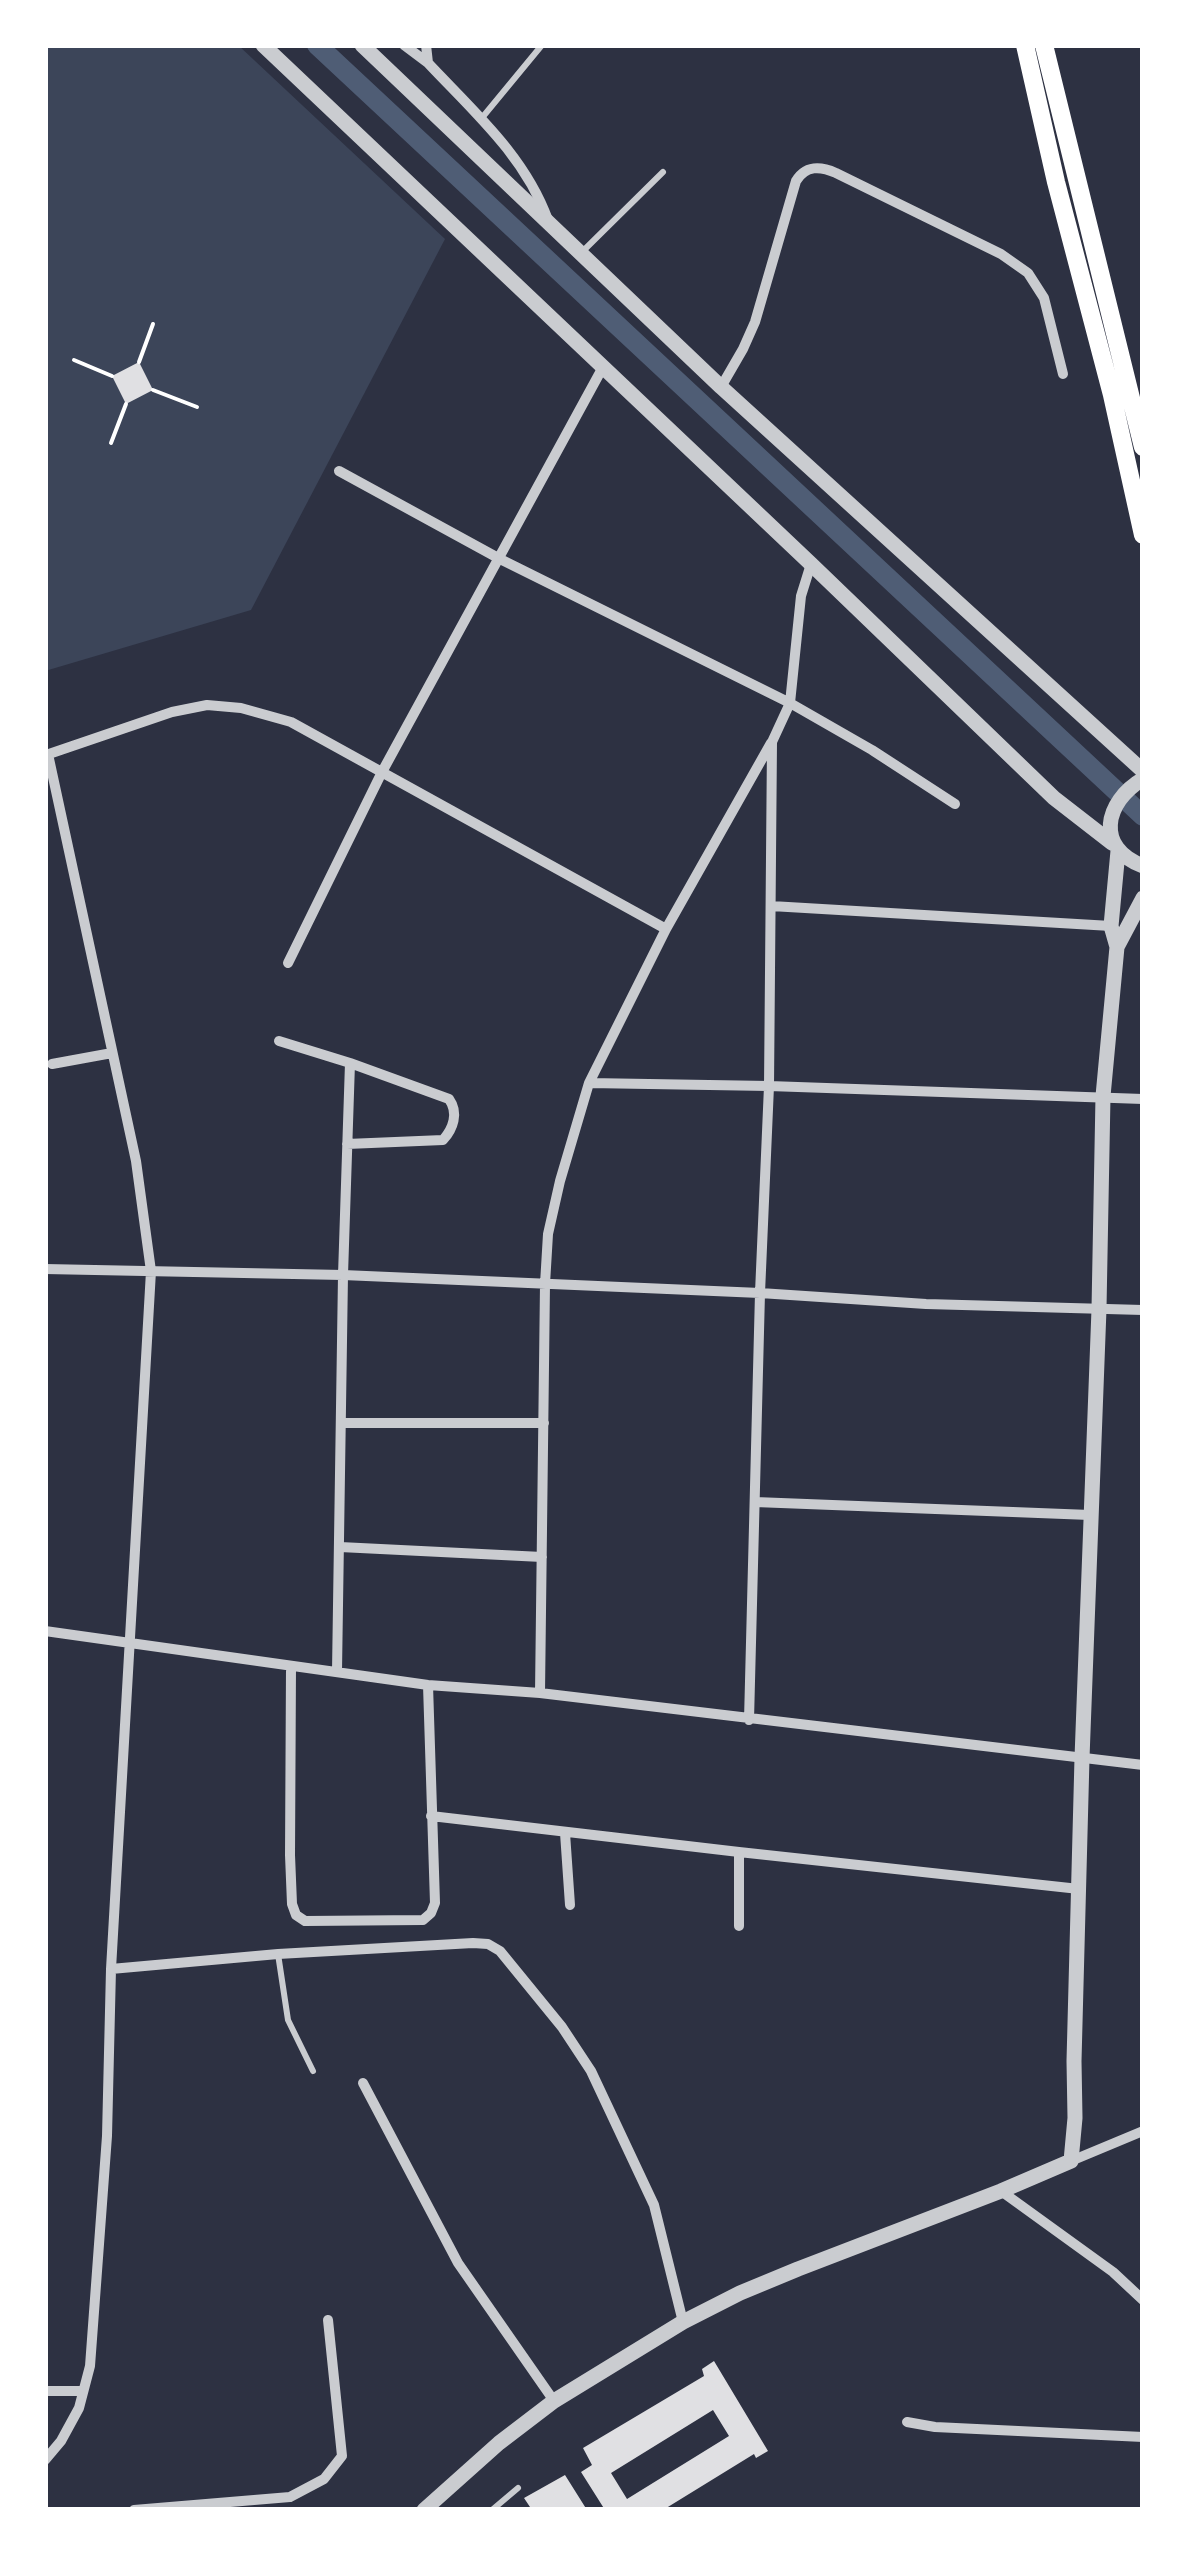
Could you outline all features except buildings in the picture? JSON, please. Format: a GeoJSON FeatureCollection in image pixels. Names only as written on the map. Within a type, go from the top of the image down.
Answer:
{"type":"FeatureCollection","features":[{"type":"Feature","properties":{"kind":"main road"},"geometry":{"type":"LineString","coordinates":[[1024,45],[1056,182],[1138,488],[1143,535]]}},
{"type":"Feature","properties":{"kind":"main road"},"geometry":{"type":"LineString","coordinates":[[1044,45],[1143,447]]}},
{"type":"Feature","properties":{"kind":"street"},"geometry":{"type":"LineString","coordinates":[[263,45],[1054,798],[1130,861],[1143,866]]}},
{"type":"Feature","properties":{"kind":"street"},"geometry":{"type":"LineString","coordinates":[[362,45],[721,387],[1143,771]]}},
{"type":"Feature","properties":{"kind":"street"},"geometry":{"type":"LineString","coordinates":[[404,45],[428,63],[508,148],[539,194],[548,221]]}},
{"type":"Feature","properties":{"kind":"street"},"geometry":{"type":"LineString","coordinates":[[426,45],[428,63]]}},
{"type":"Feature","properties":{"kind":"street"},"geometry":{"type":"LineString","coordinates":[[721,387],[755,322],[796,181],[800,174],[816,167],[836,173],[1002,254],[1028,273],[1044,298],[1063,374]]}},
{"type":"Feature","properties":{"kind":"street"},"geometry":{"type":"LineString","coordinates":[[288,963],[382,772],[603,367]]}},
{"type":"Feature","properties":{"kind":"street"},"geometry":{"type":"LineString","coordinates":[[339,470],[500,558],[790,702],[955,804]]}},
{"type":"Feature","properties":{"kind":"street"},"geometry":{"type":"LineString","coordinates":[[540,1694],[544,1284],[548,1234],[560,1181],[589,1083],[666,929],[772,742],[790,702],[801,596],[811,564]]}},
{"type":"Feature","properties":{"kind":"street"},"geometry":{"type":"LineString","coordinates":[[45,2460],[61,2441],[78,2408],[90,2366],[106,2155],[111,1969],[150,1271],[136,1160],[46,754],[206,704],[241,708],[291,722],[666,929]]}},
{"type":"Feature","properties":{"kind":"street"},"geometry":{"type":"LineString","coordinates":[[749,1720],[769,1086],[772,742]]}},
{"type":"Feature","properties":{"kind":"street"},"geometry":{"type":"LineString","coordinates":[[1071,2161],[1103,1096],[1116,947],[1110,926],[1115,847],[1110,829],[1118,801],[1137,783]]}},
{"type":"Feature","properties":{"kind":"street"},"geometry":{"type":"LineString","coordinates":[[1116,947],[1143,898]]}},
{"type":"Feature","properties":{"kind":"street"},"geometry":{"type":"LineString","coordinates":[[771,906],[1110,926]]}},
{"type":"Feature","properties":{"kind":"street"},"geometry":{"type":"LineString","coordinates":[[280,1041],[449,1099],[455,1114],[449,1134],[442,1140],[348,1144]]}},
{"type":"Feature","properties":{"kind":"street"},"geometry":{"type":"LineString","coordinates":[[52,1064],[112,1053]]}},
{"type":"Feature","properties":{"kind":"street"},"geometry":{"type":"LineString","coordinates":[[337,1671],[350,1063]]}},
{"type":"Feature","properties":{"kind":"street"},"geometry":{"type":"LineString","coordinates":[[589,1083],[1143,1099]]}},
{"type":"Feature","properties":{"kind":"street"},"geometry":{"type":"LineString","coordinates":[[45,1269],[343,1275],[926,1304],[1143,1310]]}},
{"type":"Feature","properties":{"kind":"street"},"geometry":{"type":"LineString","coordinates":[[342,1423],[544,1422]]}},
{"type":"Feature","properties":{"kind":"street"},"geometry":{"type":"LineString","coordinates":[[755,1502],[1090,1516]]}},
{"type":"Feature","properties":{"kind":"street"},"geometry":{"type":"LineString","coordinates":[[340,1547],[542,1556]]}},
{"type":"Feature","properties":{"kind":"street"},"geometry":{"type":"LineString","coordinates":[[45,1631],[428,1685],[540,1694],[1143,1765]]}},
{"type":"Feature","properties":{"kind":"street"},"geometry":{"type":"LineString","coordinates":[[290,1667],[292,1904],[296,1915],[306,1920],[423,1920],[431,1914],[434,1904],[428,1685]]}},
{"type":"Feature","properties":{"kind":"street"},"geometry":{"type":"LineString","coordinates":[[430,1816],[1079,1889]]}},
{"type":"Feature","properties":{"kind":"street"},"geometry":{"type":"LineString","coordinates":[[566,1832],[570,1905]]}},
{"type":"Feature","properties":{"kind":"street"},"geometry":{"type":"LineString","coordinates":[[738,1852],[740,1926]]}},
{"type":"Feature","properties":{"kind":"street"},"geometry":{"type":"LineString","coordinates":[[111,1969],[278,1954],[474,1943],[488,1944],[500,1951],[562,2027],[592,2072],[654,2204],[683,2322]]}},
{"type":"Feature","properties":{"kind":"street"},"geometry":{"type":"LineString","coordinates":[[363,2083],[458,2263],[554,2401]]}},
{"type":"Feature","properties":{"kind":"street"},"geometry":{"type":"LineString","coordinates":[[424,2510],[554,2401],[683,2322],[798,2269],[1143,2132]]}},
{"type":"Feature","properties":{"kind":"street"},"geometry":{"type":"LineString","coordinates":[[1001,2191],[1113,2272],[1143,2300]]}},
{"type":"Feature","properties":{"kind":"street"},"geometry":{"type":"LineString","coordinates":[[134,2510],[290,2497],[324,2479],[342,2456],[328,2320]]}},
{"type":"Feature","properties":{"kind":"street"},"geometry":{"type":"LineString","coordinates":[[45,2392],[82,2390]]}},
{"type":"Feature","properties":{"kind":"street"},"geometry":{"type":"LineString","coordinates":[[906,2422],[1143,2437]]}},
{"type":"Feature","properties":{"kind":"lane"},"geometry":{"type":"LineString","coordinates":[[480,120],[542,45]]}},
{"type":"Feature","properties":{"kind":"lane"},"geometry":{"type":"LineString","coordinates":[[581,252],[663,172]]}},
{"type":"Feature","properties":{"kind":"lane"},"geometry":{"type":"LineString","coordinates":[[278,1954],[288,2020],[313,2071]]}},
{"type":"Feature","properties":{"kind":"lane"},"geometry":{"type":"LineString","coordinates":[[492,2510],[518,2488]]}},
{"type":"Feature","properties":{"kind":"path"},"geometry":{"type":"LineString","coordinates":[[140,362],[153,324]]}},
{"type":"Feature","properties":{"kind":"path"},"geometry":{"type":"LineString","coordinates":[[74,360],[112,376]]}},
{"type":"Feature","properties":{"kind":"path"},"geometry":{"type":"LineString","coordinates":[[153,390],[197,407]]}},
{"type":"Feature","properties":{"kind":"path"},"geometry":{"type":"LineString","coordinates":[[112,443],[126,404]]}},
{"type":"Feature","properties":{"kind":"shaded area"},"geometry":{"type":"Polygon","coordinates":[[[45,45],[238,45],[445,239],[251,610],[45,671],[45,45]]]}},
{"type":"Feature","properties":{"kind":"waterway"},"geometry":{"type":"LineString","coordinates":[[317,45],[1143,816]]}}]}
